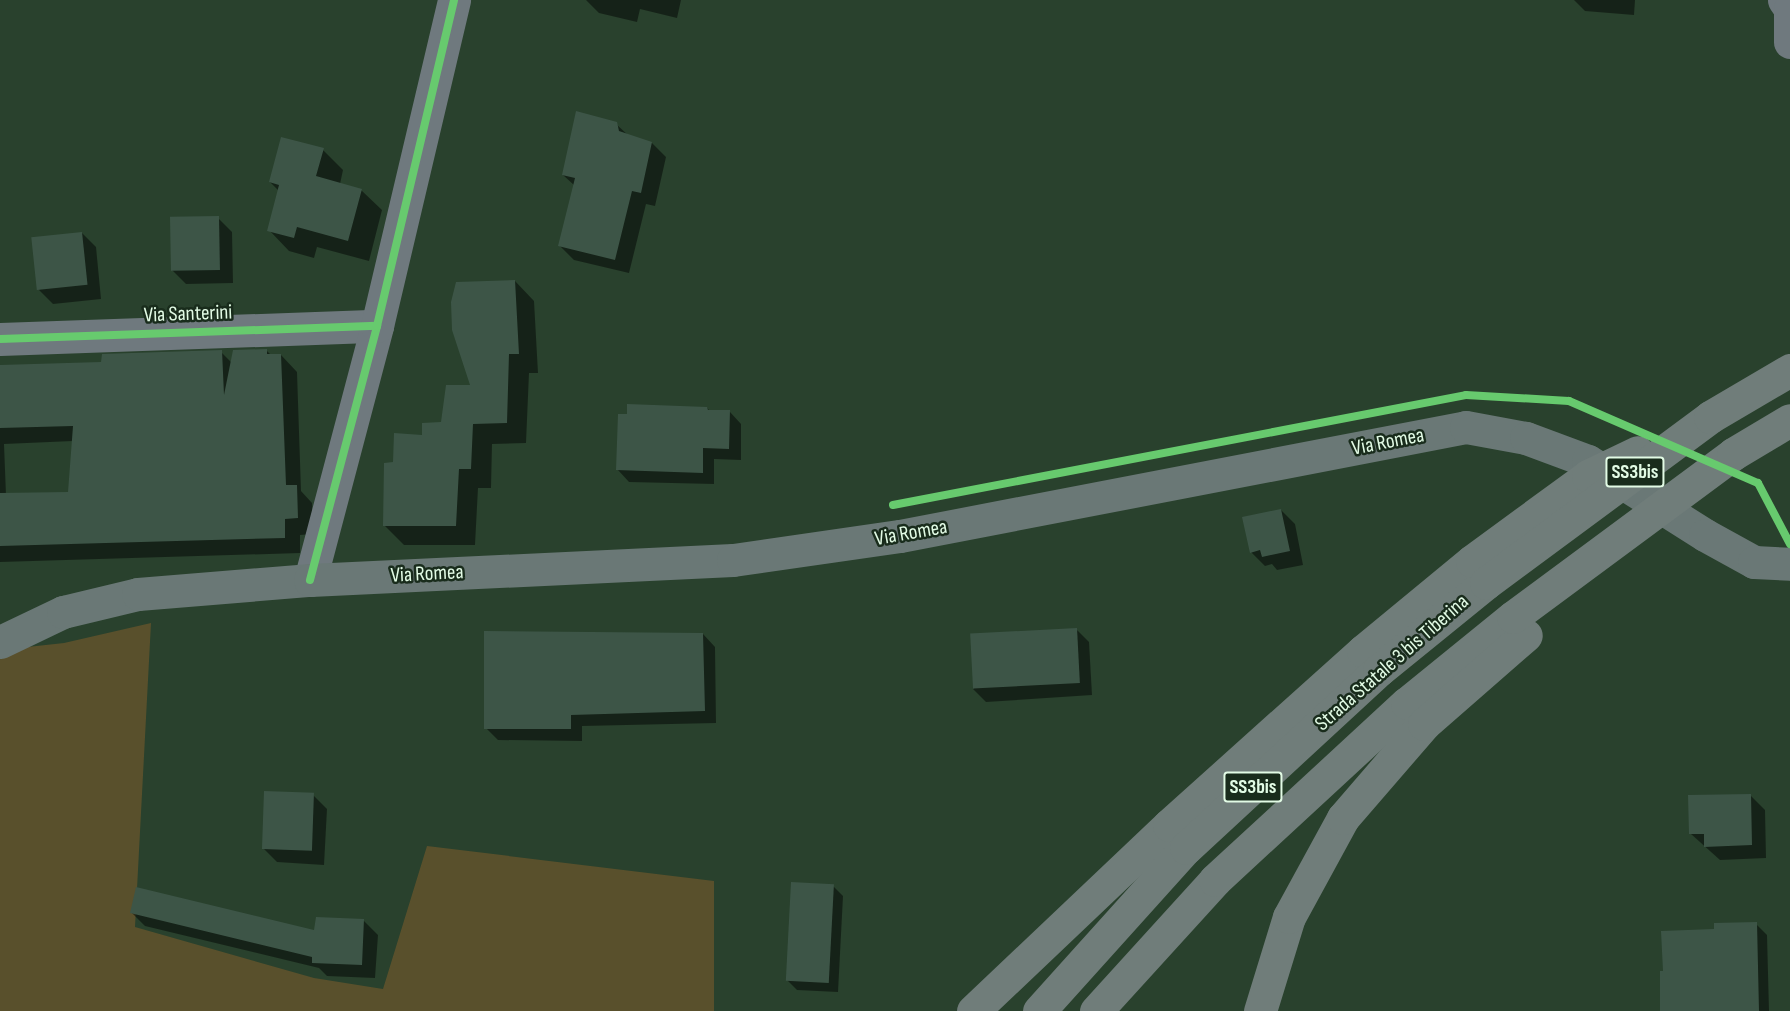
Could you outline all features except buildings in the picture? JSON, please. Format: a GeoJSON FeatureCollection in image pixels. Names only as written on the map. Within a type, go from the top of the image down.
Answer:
{"type":"FeatureCollection","features":[{"type":"Feature","properties":{"kind":"highway"},"geometry":{"type":"LineString","coordinates":[[973,1011],[1196,802],[1363,651],[1479,572],[1588,476],[1710,417],[1790,370]]}},
{"type":"Feature","properties":{"kind":"highway","name":"Strada Statale 3 bis Tiberina"},"geometry":{"type":"LineString","coordinates":[[1096,1011],[1215,879],[1407,703],[1519,626],[1733,454],[1790,420]]}},
{"type":"Feature","properties":{"kind":"highway","name":"Strada Statale 3 bis Tiberina"},"geometry":{"type":"LineString","coordinates":[[1039,1011],[1186,848],[1379,670],[1479,572]]}},
{"type":"Feature","properties":{"kind":"highway"},"geometry":{"type":"LineString","coordinates":[[1260,1011],[1289,917],[1342,818],[1424,724],[1519,626]]}},
{"type":"Feature","properties":{"kind":"main road","name":"Via Romea"},"geometry":{"type":"LineString","coordinates":[[0,642],[63,612],[138,594],[310,580],[733,560],[900,536],[1466,427],[1526,438],[1588,461],[1705,535],[1754,562],[1790,564]]}},
{"type":"Feature","properties":{"kind":"street"},"geometry":{"type":"LineString","coordinates":[[310,580],[377,326],[454,0]]}},
{"type":"Feature","properties":{"kind":"street"},"geometry":{"type":"LineString","coordinates":[[1784,0],[1790,9],[1790,42]]}},
{"type":"Feature","properties":{"kind":"street","name":"Via Santerini"},"geometry":{"type":"LineString","coordinates":[[0,339],[377,326]]}},
{"type":"Feature","properties":{"kind":"shaded area"},"geometry":{"type":"Polygon","coordinates":[[[151,623],[135,927],[314,978],[383,989],[427,846],[714,881],[714,1011],[0,1011],[0,650],[64,643],[151,623]]]}},
{"type":"Feature","properties":{"kind":"cycle path"},"geometry":{"type":"LineString","coordinates":[[310,580],[377,326],[454,0]]}},
{"type":"Feature","properties":{"kind":"cycle path"},"geometry":{"type":"LineString","coordinates":[[0,339],[377,326]]}},
{"type":"Feature","properties":{"kind":"cycle path"},"geometry":{"type":"LineString","coordinates":[[893,505],[1466,395],[1569,401],[1758,483],[1790,544]]}}]}
